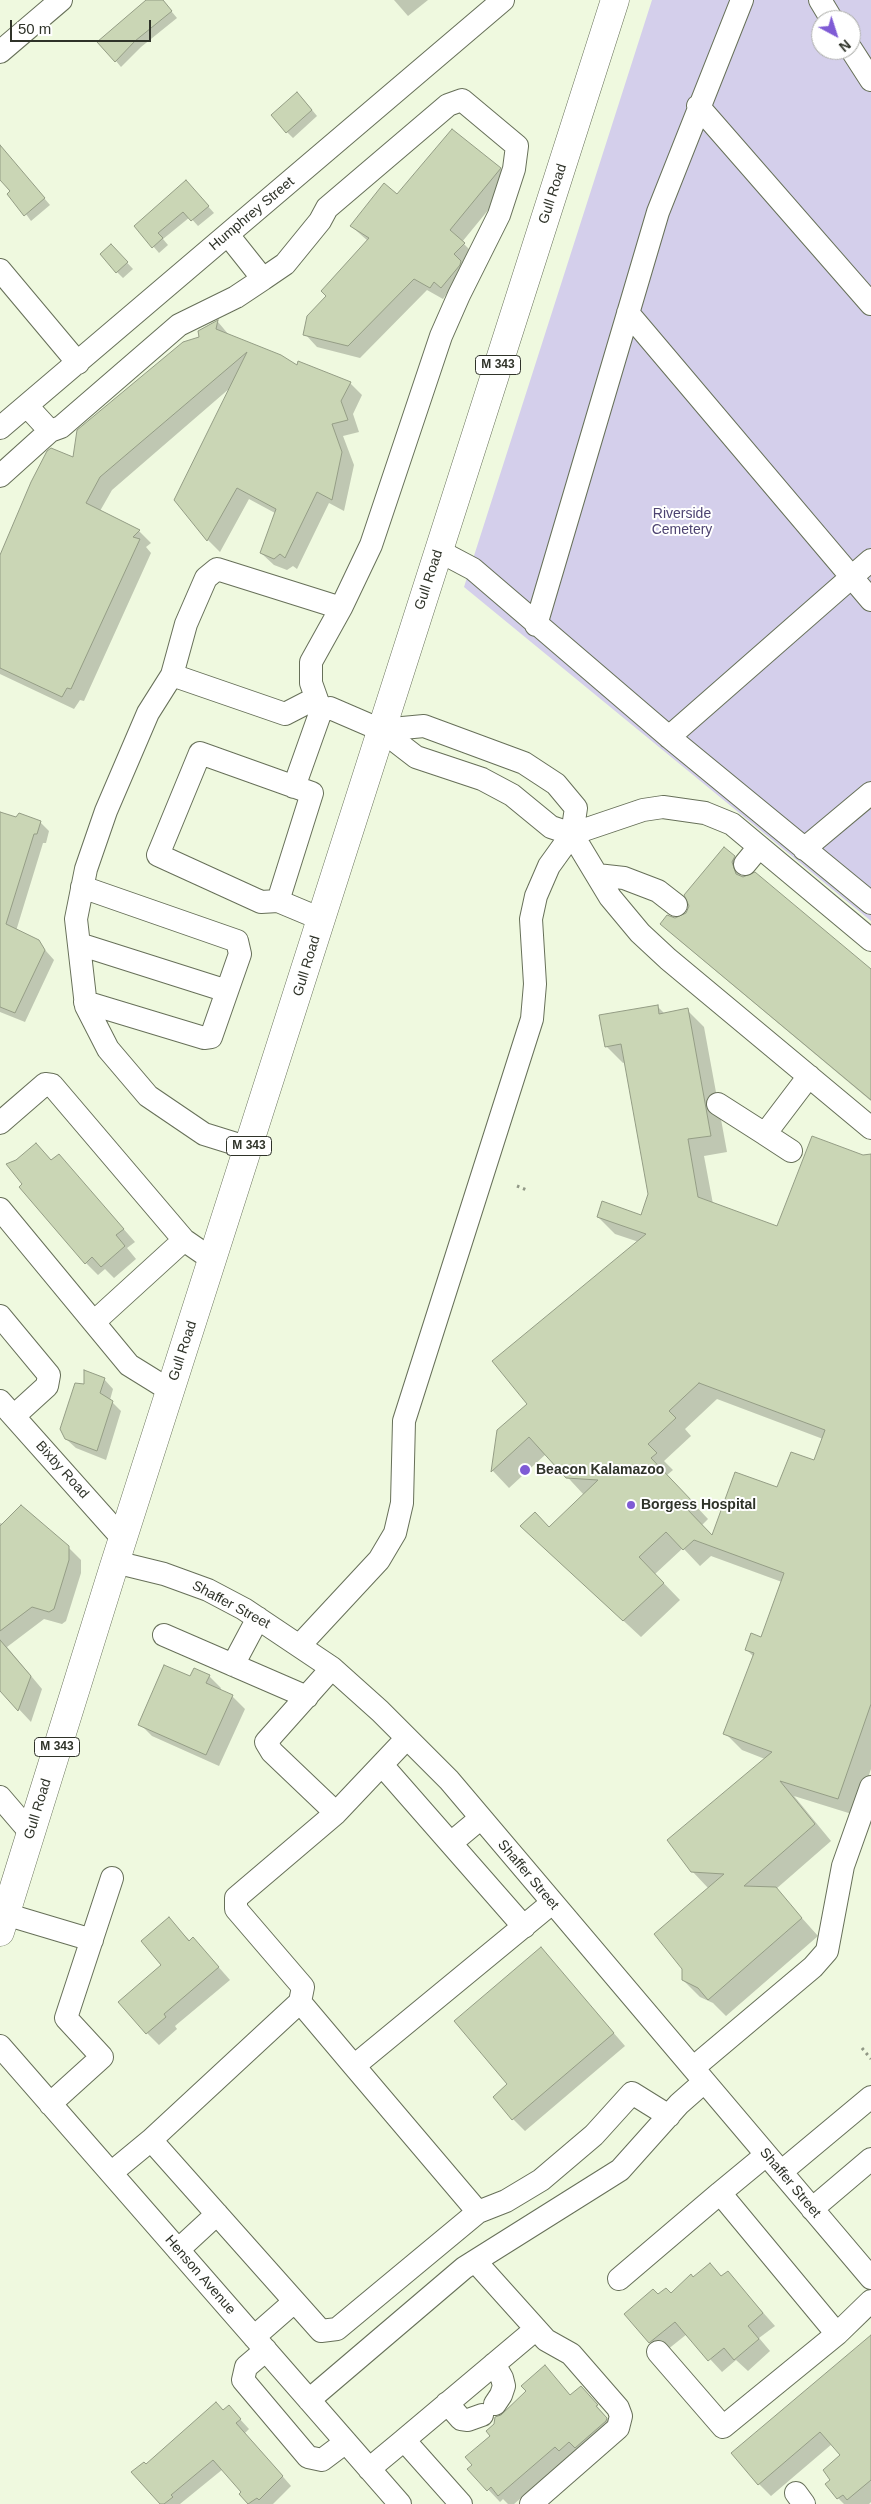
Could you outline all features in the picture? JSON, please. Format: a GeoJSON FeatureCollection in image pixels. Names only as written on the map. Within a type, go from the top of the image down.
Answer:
{"type":"FeatureCollection","features":[{"type":"Feature","properties":{"kind":"main road","name":"Gull Road"},"geometry":{"type":"LineString","coordinates":[[3,1923],[119,1550],[615,0]]}},
{"type":"Feature","properties":{"kind":"street"},"geometry":{"type":"LineString","coordinates":[[0,52],[61,0]]}},
{"type":"Feature","properties":{"kind":"street","name":"Humphrey Street"},"geometry":{"type":"LineString","coordinates":[[0,428],[503,0]]}},
{"type":"Feature","properties":{"kind":"street"},"geometry":{"type":"LineString","coordinates":[[536,624],[658,212],[698,106],[742,0]]}},
{"type":"Feature","properties":{"kind":"street"},"geometry":{"type":"LineString","coordinates":[[858,60],[871,80]]}},
{"type":"Feature","properties":{"kind":"street"},"geometry":{"type":"LineString","coordinates":[[0,476],[50,431],[61,428],[179,325],[236,297],[285,264],[320,221],[327,208],[448,105],[462,100],[517,146],[514,169],[499,215],[441,336],[371,544],[341,608],[311,662],[311,683],[319,705],[294,787]]}},
{"type":"Feature","properties":{"kind":"street"},"geometry":{"type":"LineString","coordinates":[[698,106],[871,304]]}},
{"type":"Feature","properties":{"kind":"street"},"geometry":{"type":"LineString","coordinates":[[228,235],[263,279]]}},
{"type":"Feature","properties":{"kind":"street"},"geometry":{"type":"LineString","coordinates":[[0,270],[78,362]]}},
{"type":"Feature","properties":{"kind":"street"},"geometry":{"type":"LineString","coordinates":[[628,313],[871,600]]}},
{"type":"Feature","properties":{"kind":"street"},"geometry":{"type":"LineString","coordinates":[[27,406],[50,431]]}},
{"type":"Feature","properties":{"kind":"street"},"geometry":{"type":"LineString","coordinates":[[439,551],[473,569],[669,737],[871,903]]}},
{"type":"Feature","properties":{"kind":"street"},"geometry":{"type":"LineString","coordinates":[[669,737],[871,560]]}},
{"type":"Feature","properties":{"kind":"street"},"geometry":{"type":"LineString","coordinates":[[249,1148],[204,1134],[148,1096],[108,1050],[85,1002],[76,919],[86,869],[110,802],[148,713],[172,675],[186,624],[206,578],[217,569],[341,608]]}},
{"type":"Feature","properties":{"kind":"street"},"geometry":{"type":"LineString","coordinates":[[172,675],[285,714],[319,705],[330,708],[381,730],[416,757],[482,779],[512,796],[551,827],[572,834],[643,810],[663,807],[705,814],[732,824],[871,940]]}},
{"type":"Feature","properties":{"kind":"street"},"geometry":{"type":"LineString","coordinates":[[300,1646],[379,1560],[394,1533],[402,1503],[404,1421],[532,1019],[535,984],[531,918],[536,896],[549,866],[572,834],[576,808],[556,784],[524,763],[424,726],[381,730]]}},
{"type":"Feature","properties":{"kind":"street"},"geometry":{"type":"LineString","coordinates":[[278,901],[312,793],[200,753],[158,855],[261,902],[278,901],[321,920]]}},
{"type":"Feature","properties":{"kind":"street"},"geometry":{"type":"LineString","coordinates":[[804,849],[871,792]]}},
{"type":"Feature","properties":{"kind":"street"},"geometry":{"type":"LineString","coordinates":[[572,834],[610,896],[640,933],[668,959],[871,1128]]}},
{"type":"Feature","properties":{"kind":"street"},"geometry":{"type":"LineString","coordinates":[[745,864],[759,847]]}},
{"type":"Feature","properties":{"kind":"street"},"geometry":{"type":"LineString","coordinates":[[597,875],[624,878],[658,891],[676,905]]}},
{"type":"Feature","properties":{"kind":"street"},"geometry":{"type":"LineString","coordinates":[[82,886],[238,941],[240,954],[211,1037],[204,1038],[85,1002]]}},
{"type":"Feature","properties":{"kind":"street"},"geometry":{"type":"LineString","coordinates":[[79,944],[227,991]]}},
{"type":"Feature","properties":{"kind":"street"},"geometry":{"type":"LineString","coordinates":[[765,1134],[809,1076]]}},
{"type":"Feature","properties":{"kind":"street"},"geometry":{"type":"LineString","coordinates":[[0,1123],[45,1084],[52,1085],[184,1240],[213,1260]]}},
{"type":"Feature","properties":{"kind":"street"},"geometry":{"type":"LineString","coordinates":[[718,1104],[791,1151]]}},
{"type":"Feature","properties":{"kind":"street"},"geometry":{"type":"LineString","coordinates":[[0,1210],[129,1365],[171,1391]]}},
{"type":"Feature","properties":{"kind":"street"},"geometry":{"type":"LineString","coordinates":[[94,1322],[184,1240]]}},
{"type":"Feature","properties":{"kind":"street"},"geometry":{"type":"LineString","coordinates":[[0,1316],[49,1375],[47,1386],[7,1408]]}},
{"type":"Feature","properties":{"kind":"street","name":"Bixby Road"},"geometry":{"type":"LineString","coordinates":[[7,1408],[119,1550]]}},
{"type":"Feature","properties":{"kind":"street","name":"Shaffer Street"},"geometry":{"type":"LineString","coordinates":[[119,1550],[164,1574],[208,1590],[258,1618],[332,1668],[407,1738],[449,1780],[871,2278]]}},
{"type":"Feature","properties":{"kind":"street"},"geometry":{"type":"LineString","coordinates":[[233,1665],[258,1618]]}},
{"type":"Feature","properties":{"kind":"street"},"geometry":{"type":"LineString","coordinates":[[164,1635],[307,1697]]}},
{"type":"Feature","properties":{"kind":"street"},"geometry":{"type":"LineString","coordinates":[[332,1668],[266,1742],[272,1752],[336,1813]]}},
{"type":"Feature","properties":{"kind":"street"},"geometry":{"type":"LineString","coordinates":[[111,2174],[151,2140],[300,2002],[303,1987],[236,1909],[236,1898],[336,1813],[407,1738]]}},
{"type":"Feature","properties":{"kind":"street"},"geometry":{"type":"LineString","coordinates":[[382,1765],[524,1927]]}},
{"type":"Feature","properties":{"kind":"street"},"geometry":{"type":"LineString","coordinates":[[310,2400],[475,2261],[620,2170],[669,2116],[698,2075],[813,1968],[827,1951],[843,1866],[865,1820],[871,1787]]}},
{"type":"Feature","properties":{"kind":"street"},"geometry":{"type":"LineString","coordinates":[[0,1796],[30,1832]]}},
{"type":"Feature","properties":{"kind":"street"},"geometry":{"type":"LineString","coordinates":[[451,1842],[481,1818]]}},
{"type":"Feature","properties":{"kind":"street"},"geometry":{"type":"LineString","coordinates":[[50,2104],[102,2057],[66,2018],[112,1878]]}},
{"type":"Feature","properties":{"kind":"street"},"geometry":{"type":"LineString","coordinates":[[354,2066],[552,1903]]}},
{"type":"Feature","properties":{"kind":"street"},"geometry":{"type":"LineString","coordinates":[[3,1923],[92,1940]]}},
{"type":"Feature","properties":{"kind":"street"},"geometry":{"type":"LineString","coordinates":[[300,2002],[478,2212]]}},
{"type":"Feature","properties":{"kind":"street","name":"Henson Avenue"},"geometry":{"type":"LineString","coordinates":[[0,2046],[400,2504]]}},
{"type":"Feature","properties":{"kind":"street"},"geometry":{"type":"LineString","coordinates":[[151,2140],[321,2331],[337,2329],[478,2212],[506,2201],[541,2180],[594,2135],[632,2093],[669,2116]]}},
{"type":"Feature","properties":{"kind":"street"},"geometry":{"type":"LineString","coordinates":[[780,2172],[871,2097]]}},
{"type":"Feature","properties":{"kind":"street"},"geometry":{"type":"LineString","coordinates":[[619,2279],[766,2154]]}},
{"type":"Feature","properties":{"kind":"street"},"geometry":{"type":"LineString","coordinates":[[812,2209],[871,2159]]}},
{"type":"Feature","properties":{"kind":"street"},"geometry":{"type":"LineString","coordinates":[[720,2193],[838,2334]]}},
{"type":"Feature","properties":{"kind":"street"},"geometry":{"type":"LineString","coordinates":[[178,2250],[217,2214]]}},
{"type":"Feature","properties":{"kind":"street"},"geometry":{"type":"LineString","coordinates":[[475,2261],[546,2340],[572,2354],[618,2408],[621,2416],[618,2428],[531,2504]]}},
{"type":"Feature","properties":{"kind":"street"},"geometry":{"type":"LineString","coordinates":[[658,2352],[723,2427],[838,2334],[871,2301]]}},
{"type":"Feature","properties":{"kind":"street"},"geometry":{"type":"LineString","coordinates":[[294,2302],[260,2344],[246,2367],[243,2380],[308,2457],[322,2460],[346,2442]]}},
{"type":"Feature","properties":{"kind":"street"},"geometry":{"type":"LineString","coordinates":[[369,2469],[536,2329]]}},
{"type":"Feature","properties":{"kind":"street"},"geometry":{"type":"LineString","coordinates":[[447,2403],[461,2419],[468,2420],[489,2409],[502,2395],[504,2386],[494,2364]]}},
{"type":"Feature","properties":{"kind":"street"},"geometry":{"type":"LineString","coordinates":[[404,2440],[461,2504]]}},
{"type":"Feature","properties":{"kind":"path"},"geometry":{"type":"LineString","coordinates":[[517,1186],[529,1191]]}},
{"type":"Feature","properties":{"kind":"path"},"geometry":{"type":"LineString","coordinates":[[862,2048],[871,2059]]}},
{"type":"Feature","properties":{"kind":"green space","name":"Riverside Cemetery"},"geometry":{"type":"Polygon","coordinates":[[[652,0],[871,0],[871,921],[464,587],[652,0]]]}},
{"type":"Feature","properties":{"kind":"building"},"geometry":{"type":"Polygon","coordinates":[[[146,0],[163,0],[172,11],[135,41],[115,62],[97,42],[146,0]]]}},
{"type":"Feature","properties":{"kind":"building"},"geometry":{"type":"Polygon","coordinates":[[[297,92],[312,110],[286,133],[271,115],[297,92]]]}},
{"type":"Feature","properties":{"kind":"building"},"geometry":{"type":"Polygon","coordinates":[[[452,129],[501,168],[450,230],[465,243],[454,254],[461,261],[460,265],[441,288],[434,282],[430,288],[414,279],[348,346],[303,335],[307,316],[326,296],[321,291],[369,238],[350,226],[384,183],[397,194],[452,129]]]}},
{"type":"Feature","properties":{"kind":"building"},"geometry":{"type":"Polygon","coordinates":[[[0,145],[45,198],[24,216],[7,194],[10,191],[0,180],[0,145]]]}},
{"type":"Feature","properties":{"kind":"building"},"geometry":{"type":"Polygon","coordinates":[[[186,180],[209,206],[191,221],[183,212],[158,233],[163,238],[152,248],[134,226],[186,180]]]}},
{"type":"Feature","properties":{"kind":"building"},"geometry":{"type":"Polygon","coordinates":[[[111,244],[128,262],[116,273],[100,254],[111,244]]]}},
{"type":"Feature","properties":{"kind":"building"},"geometry":{"type":"Polygon","coordinates":[[[218,320],[216,329],[281,355],[297,365],[298,361],[351,382],[341,401],[348,420],[332,424],[342,452],[332,500],[317,492],[285,558],[280,554],[274,559],[260,553],[276,509],[237,488],[207,541],[174,500],[247,352],[100,477],[86,503],[140,530],[133,537],[140,539],[71,689],[67,688],[62,697],[0,668],[0,555],[31,482],[47,451],[51,448],[73,457],[77,430],[183,342],[199,337],[198,331],[218,320]]]}},
{"type":"Feature","properties":{"kind":"building"},"geometry":{"type":"Polygon","coordinates":[[[0,812],[16,817],[19,813],[41,821],[37,834],[34,834],[6,924],[39,940],[45,950],[15,1013],[0,1007],[0,812]]]}},
{"type":"Feature","properties":{"kind":"building"},"geometry":{"type":"Polygon","coordinates":[[[724,847],[735,856],[732,862],[736,874],[743,877],[755,872],[871,969],[871,1100],[660,924],[667,915],[675,918],[686,913],[689,906],[684,895],[724,847]]]}},
{"type":"Feature","properties":{"kind":"building","name":"Borgess Hospital"},"geometry":{"type":"Polygon","coordinates":[[[658,1005],[659,1014],[688,1008],[711,1136],[688,1139],[698,1197],[777,1226],[812,1136],[863,1155],[871,1154],[871,1704],[838,1799],[780,1781],[815,1824],[744,1886],[776,1887],[802,1918],[708,2000],[698,1988],[682,1980],[682,1969],[654,1934],[724,1874],[691,1872],[667,1840],[772,1752],[723,1734],[754,1653],[745,1650],[751,1633],[761,1637],[784,1573],[694,1540],[683,1550],[666,1532],[639,1557],[664,1583],[623,1621],[520,1526],[535,1512],[549,1527],[598,1480],[566,1478],[529,1437],[491,1472],[497,1430],[527,1404],[492,1361],[646,1234],[597,1217],[602,1201],[641,1215],[648,1194],[621,1044],[605,1047],[599,1015],[658,1005]],[[699,1383],[669,1411],[676,1418],[648,1444],[657,1453],[651,1458],[693,1502],[686,1508],[712,1535],[735,1472],[777,1487],[791,1452],[814,1460],[825,1430],[699,1383]]]}},
{"type":"Feature","properties":{"kind":"building"},"geometry":{"type":"Polygon","coordinates":[[[36,1143],[51,1160],[59,1154],[124,1229],[116,1235],[125,1246],[101,1267],[92,1257],[85,1264],[19,1187],[22,1184],[6,1164],[16,1160],[36,1143]]]}},
{"type":"Feature","properties":{"kind":"building"},"geometry":{"type":"Polygon","coordinates":[[[84,1370],[105,1378],[100,1393],[113,1401],[97,1451],[65,1439],[60,1429],[75,1383],[84,1384],[84,1370]]]}},
{"type":"Feature","properties":{"kind":"building"},"geometry":{"type":"Polygon","coordinates":[[[21,1505],[69,1546],[69,1560],[54,1609],[49,1612],[32,1607],[0,1631],[0,1526],[21,1505]]]}},
{"type":"Feature","properties":{"kind":"building"},"geometry":{"type":"Polygon","coordinates":[[[0,1640],[31,1676],[18,1711],[0,1691],[0,1640]]]}},
{"type":"Feature","properties":{"kind":"building"},"geometry":{"type":"Polygon","coordinates":[[[164,1665],[190,1676],[194,1668],[210,1675],[206,1683],[233,1695],[206,1755],[138,1725],[164,1665]]]}},
{"type":"Feature","properties":{"kind":"building"},"geometry":{"type":"Polygon","coordinates":[[[169,1917],[189,1941],[193,1937],[219,1967],[164,2014],[166,2017],[146,2034],[118,2002],[161,1965],[141,1941],[169,1917]]]}},
{"type":"Feature","properties":{"kind":"building"},"geometry":{"type":"Polygon","coordinates":[[[541,1947],[614,2033],[512,2120],[493,2097],[507,2084],[454,2021],[541,1947]]]}},
{"type":"Feature","properties":{"kind":"building"},"geometry":{"type":"Polygon","coordinates":[[[710,2263],[721,2276],[728,2271],[763,2313],[748,2326],[759,2339],[734,2360],[724,2348],[708,2361],[675,2322],[649,2343],[624,2314],[653,2289],[658,2294],[666,2288],[671,2293],[691,2274],[693,2277],[710,2263]]]}},
{"type":"Feature","properties":{"kind":"building"},"geometry":{"type":"Polygon","coordinates":[[[871,2335],[871,2480],[847,2500],[843,2495],[837,2499],[825,2484],[830,2480],[823,2470],[840,2455],[820,2432],[758,2485],[731,2453],[871,2335]]]}},
{"type":"Feature","properties":{"kind":"building"},"geometry":{"type":"Polygon","coordinates":[[[545,2365],[570,2395],[581,2386],[598,2405],[596,2406],[607,2418],[606,2421],[575,2448],[569,2442],[559,2451],[555,2447],[498,2496],[491,2487],[487,2491],[467,2469],[472,2465],[465,2457],[490,2436],[486,2431],[494,2424],[495,2417],[501,2415],[526,2391],[521,2386],[545,2365]]]}},
{"type":"Feature","properties":{"kind":"building"},"geometry":{"type":"Polygon","coordinates":[[[216,2402],[223,2410],[229,2405],[241,2419],[236,2423],[283,2476],[259,2500],[257,2498],[248,2504],[239,2494],[241,2492],[213,2460],[171,2495],[173,2497],[164,2504],[160,2504],[131,2472],[144,2462],[146,2464],[216,2402]]]}},
{"type":"Feature","properties":{"kind":"place","name":"Beacon Kalamazoo"},"geometry":{"type":"Point","coordinates":[525,1470]}},
{"type":"Feature","properties":{"kind":"place","name":"Borgess Hospital"},"geometry":{"type":"Point","coordinates":[631,1505]}}]}
